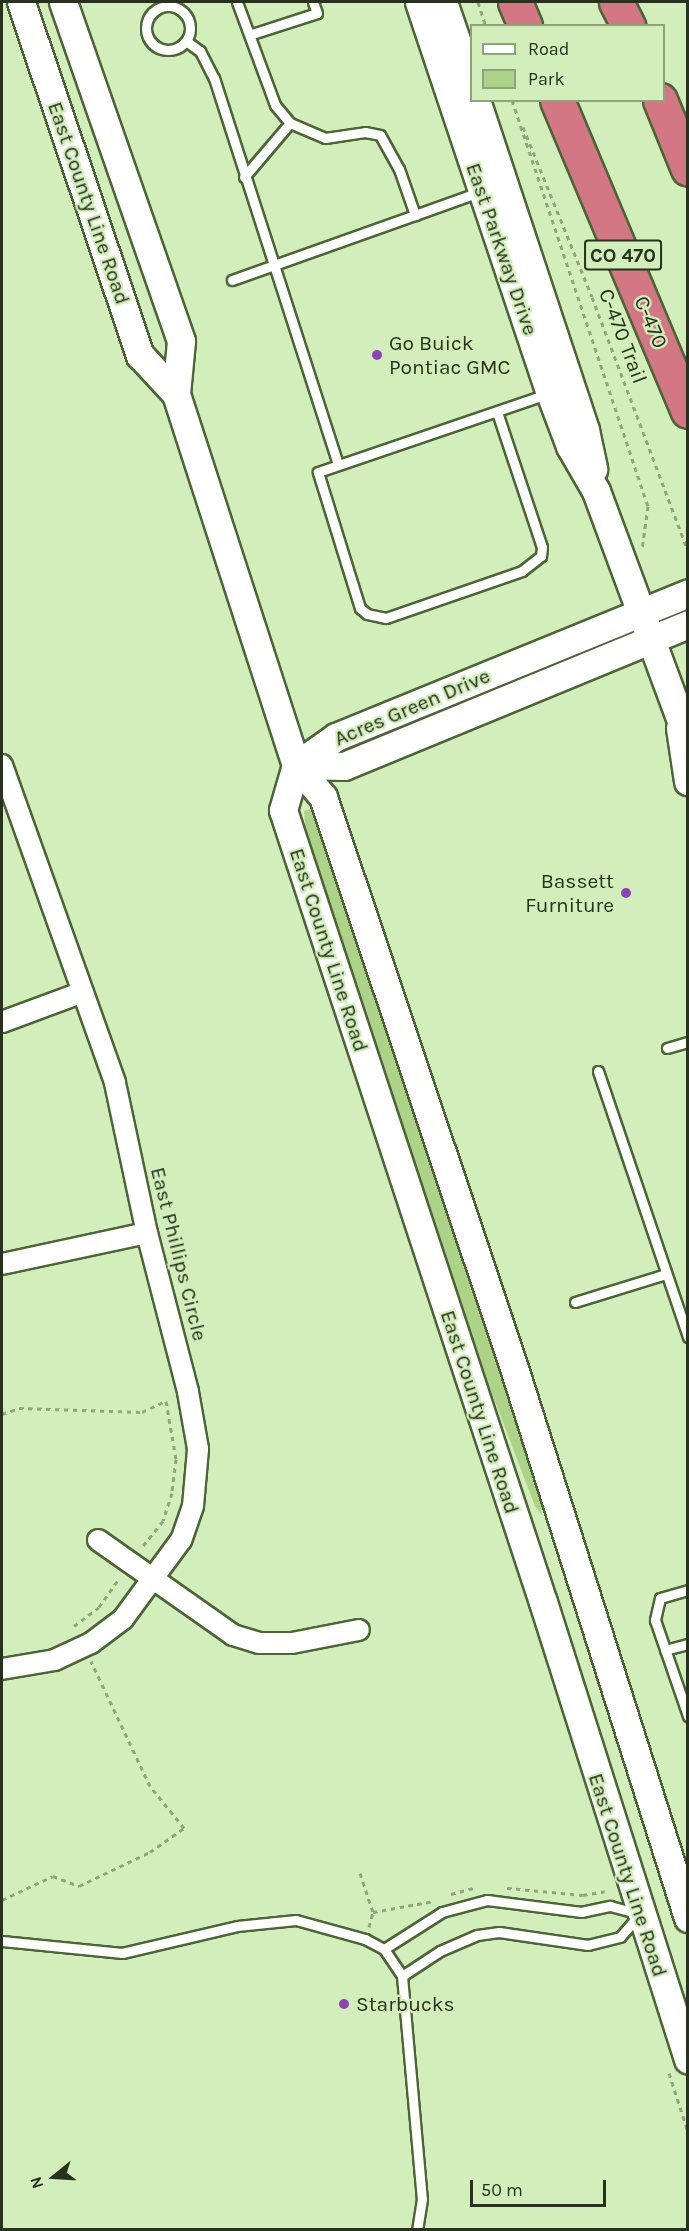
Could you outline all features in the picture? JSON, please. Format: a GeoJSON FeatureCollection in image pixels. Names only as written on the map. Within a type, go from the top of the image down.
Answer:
{"type":"FeatureCollection","features":[{"type":"Feature","properties":{"kind":"highway"},"geometry":{"type":"LineString","coordinates":[[515,2],[524,24]]}},
{"type":"Feature","properties":{"kind":"highway"},"geometry":{"type":"LineString","coordinates":[[616,2],[627,24]]}},
{"type":"Feature","properties":{"kind":"highway","name":"C-470"},"geometry":{"type":"LineString","coordinates":[[558,102],[687,411]]}},
{"type":"Feature","properties":{"kind":"highway"},"geometry":{"type":"LineString","coordinates":[[661,102],[687,169]]}},
{"type":"Feature","properties":{"kind":"main road","name":"East County Line Road"},"geometry":{"type":"LineString","coordinates":[[21,2],[140,355],[176,394]]}},
{"type":"Feature","properties":{"kind":"main road","name":"East County Line Road"},"geometry":{"type":"LineString","coordinates":[[63,2],[181,341],[176,394],[296,765],[323,797],[514,1368],[686,1907]]}},
{"type":"Feature","properties":{"kind":"main road","name":"East Parkway Drive"},"geometry":{"type":"LineString","coordinates":[[419,2],[493,186],[585,430],[596,491],[684,734],[687,781]]}},
{"type":"Feature","properties":{"kind":"main road"},"geometry":{"type":"LineString","coordinates":[[444,2],[470,83]]}},
{"type":"Feature","properties":{"kind":"main road","name":"East Parkway Drive"},"geometry":{"type":"LineString","coordinates":[[476,102],[493,186],[550,393],[570,446],[596,491]]}},
{"type":"Feature","properties":{"kind":"main road","name":"Acres Green Drive"},"geometry":{"type":"LineString","coordinates":[[296,765],[336,737],[687,593]]}},
{"type":"Feature","properties":{"kind":"main road","name":"Acres Green Drive"},"geometry":{"type":"LineString","coordinates":[[296,765],[344,766],[687,624]]}},
{"type":"Feature","properties":{"kind":"main road","name":"East County Line Road"},"geometry":{"type":"LineString","coordinates":[[296,765],[283,810],[543,1602],[687,2060]]}},
{"type":"Feature","properties":{"kind":"main road"},"geometry":{"type":"LineString","coordinates":[[640,1914],[686,1907]]}},
{"type":"Feature","properties":{"kind":"street","name":"East Phillips Circle"},"geometry":{"type":"LineString","coordinates":[[2,765],[114,1083],[147,1233],[188,1392],[198,1449],[193,1506],[181,1540],[123,1619],[91,1643],[55,1660],[2,1669]]}},
{"type":"Feature","properties":{"kind":"street"},"geometry":{"type":"LineString","coordinates":[[2,1022],[83,993]]}},
{"type":"Feature","properties":{"kind":"street"},"geometry":{"type":"LineString","coordinates":[[2,1264],[147,1233]]}},
{"type":"Feature","properties":{"kind":"street"},"geometry":{"type":"LineString","coordinates":[[98,1540],[153,1581],[233,1635],[259,1643],[292,1643],[359,1630]]}},
{"type":"Feature","properties":{"kind":"lane"},"geometry":{"type":"LineString","coordinates":[[237,2],[252,34],[275,105],[290,123],[325,138],[365,132],[380,135],[399,169],[415,215]]}},
{"type":"Feature","properties":{"kind":"lane"},"geometry":{"type":"LineString","coordinates":[[252,34],[317,13],[314,2]]}},
{"type":"Feature","properties":{"kind":"lane"},"geometry":{"type":"LineString","coordinates":[[163,6],[178,8],[190,26],[186,41],[167,51],[152,44],[145,30],[150,15],[163,6]]}},
{"type":"Feature","properties":{"kind":"lane"},"geometry":{"type":"LineString","coordinates":[[186,41],[207,62],[271,266],[338,465]]}},
{"type":"Feature","properties":{"kind":"lane"},"geometry":{"type":"LineString","coordinates":[[244,177],[290,123]]}},
{"type":"Feature","properties":{"kind":"lane"},"geometry":{"type":"LineString","coordinates":[[232,280],[493,186]]}},
{"type":"Feature","properties":{"kind":"lane"},"geometry":{"type":"LineString","coordinates":[[497,412],[542,547],[541,556],[522,571],[386,618],[367,614],[360,608],[318,472],[550,393]]}},
{"type":"Feature","properties":{"kind":"lane"},"geometry":{"type":"LineString","coordinates":[[667,1048],[687,1042]]}},
{"type":"Feature","properties":{"kind":"lane"},"geometry":{"type":"LineString","coordinates":[[598,1071],[687,1337]]}},
{"type":"Feature","properties":{"kind":"lane"},"geometry":{"type":"LineString","coordinates":[[574,1302],[666,1274]]}},
{"type":"Feature","properties":{"kind":"lane"},"geometry":{"type":"LineString","coordinates":[[687,1590],[660,1599],[655,1620],[687,1716]]}},
{"type":"Feature","properties":{"kind":"lane"},"geometry":{"type":"LineString","coordinates":[[665,1650],[687,1644]]}},
{"type":"Feature","properties":{"kind":"lane"},"geometry":{"type":"LineString","coordinates":[[384,1949],[442,1912],[487,1900],[581,1912],[610,1906],[640,1914],[620,1937],[588,1945],[499,1932],[477,1935],[440,1951],[402,1976]]}},
{"type":"Feature","properties":{"kind":"lane"},"geometry":{"type":"LineString","coordinates":[[2,1941],[122,1953],[237,1926],[296,1920],[365,1939],[384,1949],[402,1976],[422,2199],[417,2229]]}},
{"type":"Feature","properties":{"kind":"path"},"geometry":{"type":"LineString","coordinates":[[478,2],[485,24]]}},
{"type":"Feature","properties":{"kind":"path"},"geometry":{"type":"LineString","coordinates":[[513,102],[648,506],[642,560]]}},
{"type":"Feature","properties":{"kind":"path","name":"C-470 Trail"},"geometry":{"type":"LineString","coordinates":[[513,102],[667,492],[687,551]]}},
{"type":"Feature","properties":{"kind":"path"},"geometry":{"type":"LineString","coordinates":[[2,1414],[19,1408],[142,1412],[166,1401],[176,1459],[172,1493],[164,1521],[129,1563],[99,1607],[74,1626]]}},
{"type":"Feature","properties":{"kind":"path"},"geometry":{"type":"LineString","coordinates":[[2,1900],[53,1876],[79,1886],[150,1852],[184,1828],[150,1786],[91,1660]]}},
{"type":"Feature","properties":{"kind":"path"},"geometry":{"type":"LineString","coordinates":[[360,1873],[373,1912]]}},
{"type":"Feature","properties":{"kind":"green space"},"geometry":{"type":"Polygon","coordinates":[[[313,808],[545,1509],[541,1510],[542,1515],[535,1506],[456,1300],[306,836],[304,811],[313,808]]]}},
{"type":"Feature","properties":{"kind":"place","name":"Go Buick Pontiac GMC"},"geometry":{"type":"Point","coordinates":[377,355]}},
{"type":"Feature","properties":{"kind":"place","name":"Bassett Furniture"},"geometry":{"type":"Point","coordinates":[626,893]}},
{"type":"Feature","properties":{"kind":"place","name":"Starbucks"},"geometry":{"type":"Point","coordinates":[344,2004]}}]}
